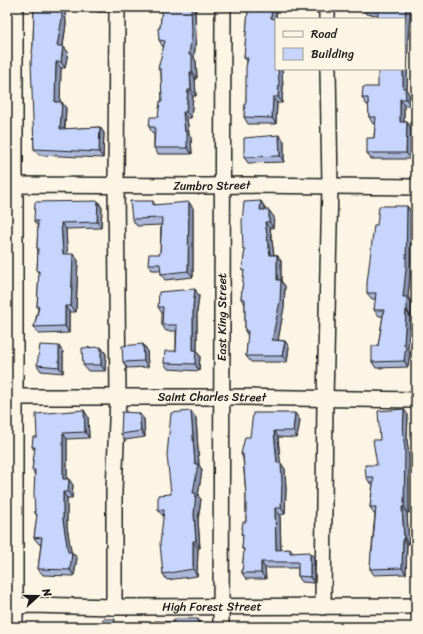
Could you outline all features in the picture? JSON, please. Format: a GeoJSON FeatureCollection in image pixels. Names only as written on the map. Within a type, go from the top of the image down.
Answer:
{"type":"FeatureCollection","features":[{"type":"Feature","properties":{"kind":"street"},"geometry":{"type":"LineString","coordinates":[[15,7],[11,185],[11,607],[15,627]]}},
{"type":"Feature","properties":{"kind":"street"},"geometry":{"type":"LineString","coordinates":[[114,607],[114,491],[118,397],[116,185],[117,7]]}},
{"type":"Feature","properties":{"kind":"street","name":"East King Street"},"geometry":{"type":"LineString","coordinates":[[221,627],[223,7]]}},
{"type":"Feature","properties":{"kind":"street"},"geometry":{"type":"LineString","coordinates":[[327,7],[327,18]]}},
{"type":"Feature","properties":{"kind":"street"},"geometry":{"type":"LineString","coordinates":[[323,607],[325,399],[330,186],[328,70]]}},
{"type":"Feature","properties":{"kind":"street","name":"Zumbro Street"},"geometry":{"type":"LineString","coordinates":[[11,185],[416,187]]}},
{"type":"Feature","properties":{"kind":"street","name":"Saint Charles Street"},"geometry":{"type":"LineString","coordinates":[[11,397],[416,400]]}},
{"type":"Feature","properties":{"kind":"street","name":"High Forest Street"},"geometry":{"type":"LineString","coordinates":[[11,607],[31,605],[114,607],[416,606]]}},
{"type":"Feature","properties":{"kind":"building"},"geometry":{"type":"Polygon","coordinates":[[[34,7],[61,7],[62,18],[57,46],[63,46],[61,62],[56,62],[55,102],[62,102],[60,129],[100,127],[99,152],[34,149],[31,61],[34,7]]]}},
{"type":"Feature","properties":{"kind":"building"},"geometry":{"type":"Polygon","coordinates":[[[162,7],[191,7],[192,32],[189,55],[192,55],[192,72],[190,72],[191,90],[188,90],[186,112],[183,112],[185,132],[187,132],[187,148],[154,148],[155,127],[149,127],[150,117],[158,117],[160,101],[162,101],[161,69],[158,69],[165,41],[159,40],[158,28],[160,28],[162,7]]]}},
{"type":"Feature","properties":{"kind":"building"},"geometry":{"type":"Polygon","coordinates":[[[246,7],[272,7],[271,18],[275,19],[275,70],[278,70],[279,82],[278,97],[273,97],[272,118],[244,117],[246,103],[246,67],[248,58],[244,58],[248,10],[246,10],[246,7]]]}},
{"type":"Feature","properties":{"kind":"building"},"geometry":{"type":"Polygon","coordinates":[[[406,7],[405,18],[378,18],[378,9],[362,8],[406,7]]]}},
{"type":"Feature","properties":{"kind":"building"},"geometry":{"type":"Polygon","coordinates":[[[378,70],[403,70],[403,88],[405,88],[406,99],[400,99],[400,122],[407,122],[406,153],[367,153],[367,138],[374,138],[376,117],[369,117],[368,98],[362,98],[363,87],[378,87],[378,70]]]}},
{"type":"Feature","properties":{"kind":"building"},"geometry":{"type":"Polygon","coordinates":[[[279,135],[280,156],[244,157],[244,138],[279,135]]]}},
{"type":"Feature","properties":{"kind":"building"},"geometry":{"type":"Polygon","coordinates":[[[98,201],[97,222],[61,223],[63,254],[73,254],[71,306],[65,306],[65,326],[34,327],[39,307],[37,307],[39,271],[37,271],[38,221],[34,221],[35,202],[98,201]]]}},
{"type":"Feature","properties":{"kind":"building"},"geometry":{"type":"Polygon","coordinates":[[[130,201],[153,201],[153,205],[189,202],[188,271],[161,274],[160,264],[148,264],[149,254],[160,254],[162,218],[132,219],[130,201]]]}},
{"type":"Feature","properties":{"kind":"building"},"geometry":{"type":"Polygon","coordinates":[[[261,201],[260,210],[269,210],[269,222],[265,222],[270,255],[277,255],[277,280],[281,280],[280,301],[272,340],[285,341],[282,356],[246,356],[248,331],[245,331],[245,299],[241,299],[244,270],[242,270],[245,249],[243,249],[242,221],[244,202],[261,201]]]}},
{"type":"Feature","properties":{"kind":"building"},"geometry":{"type":"Polygon","coordinates":[[[379,206],[407,206],[406,269],[403,297],[407,297],[404,345],[406,345],[404,361],[372,362],[372,346],[378,346],[384,310],[374,310],[376,293],[367,293],[374,225],[377,225],[379,206]]]}},
{"type":"Feature","properties":{"kind":"building"},"geometry":{"type":"Polygon","coordinates":[[[195,289],[193,306],[193,350],[196,350],[195,364],[164,363],[165,351],[176,351],[177,325],[162,325],[163,307],[158,307],[159,292],[195,289]]]}},
{"type":"Feature","properties":{"kind":"building"},"geometry":{"type":"Polygon","coordinates":[[[143,344],[144,361],[123,362],[122,346],[143,344]]]}},
{"type":"Feature","properties":{"kind":"building"},"geometry":{"type":"Polygon","coordinates":[[[40,345],[59,346],[59,367],[37,365],[40,345]]]}},
{"type":"Feature","properties":{"kind":"building"},"geometry":{"type":"Polygon","coordinates":[[[101,347],[101,365],[83,365],[82,348],[101,347]]]}},
{"type":"Feature","properties":{"kind":"building"},"geometry":{"type":"Polygon","coordinates":[[[404,409],[404,507],[402,507],[404,538],[402,568],[370,569],[376,507],[370,507],[374,477],[366,477],[365,465],[377,465],[373,440],[380,440],[378,411],[404,409]]]}},
{"type":"Feature","properties":{"kind":"building"},"geometry":{"type":"Polygon","coordinates":[[[84,410],[85,432],[63,433],[63,479],[69,479],[68,492],[63,492],[63,520],[68,552],[72,552],[70,570],[38,569],[42,537],[34,538],[37,514],[35,513],[34,494],[35,470],[32,470],[35,447],[32,447],[33,437],[37,437],[36,414],[84,410]]]}},
{"type":"Feature","properties":{"kind":"building"},"geometry":{"type":"Polygon","coordinates":[[[191,411],[195,464],[198,464],[193,493],[196,493],[194,514],[196,541],[193,541],[193,569],[163,574],[160,544],[164,510],[158,510],[158,495],[171,494],[167,455],[171,413],[191,411]]]}},
{"type":"Feature","properties":{"kind":"building"},"geometry":{"type":"Polygon","coordinates":[[[122,412],[139,413],[141,431],[121,434],[122,412]]]}},
{"type":"Feature","properties":{"kind":"building"},"geometry":{"type":"Polygon","coordinates":[[[253,413],[295,413],[293,431],[274,431],[277,463],[281,463],[282,483],[281,508],[275,508],[276,550],[290,549],[290,553],[310,552],[310,577],[298,576],[298,562],[261,562],[261,573],[242,573],[244,549],[242,549],[243,534],[241,534],[243,522],[246,522],[246,496],[243,454],[241,454],[245,437],[250,437],[253,413]]]}},
{"type":"Feature","properties":{"kind":"building"},"geometry":{"type":"Polygon","coordinates":[[[103,619],[115,619],[115,623],[156,623],[155,621],[174,622],[174,619],[198,619],[198,627],[34,627],[35,625],[88,625],[88,622],[103,622],[103,619]]]}},
{"type":"Feature","properties":{"kind":"building"},"geometry":{"type":"Polygon","coordinates":[[[250,623],[261,623],[261,627],[250,627],[250,623]]]}},
{"type":"Feature","properties":{"kind":"building"},"geometry":{"type":"Polygon","coordinates":[[[330,623],[400,625],[400,627],[329,627],[330,623]]]}},
{"type":"Feature","properties":{"kind":"building"},"geometry":{"type":"Polygon","coordinates":[[[294,624],[294,627],[266,627],[294,624]]]}}]}
